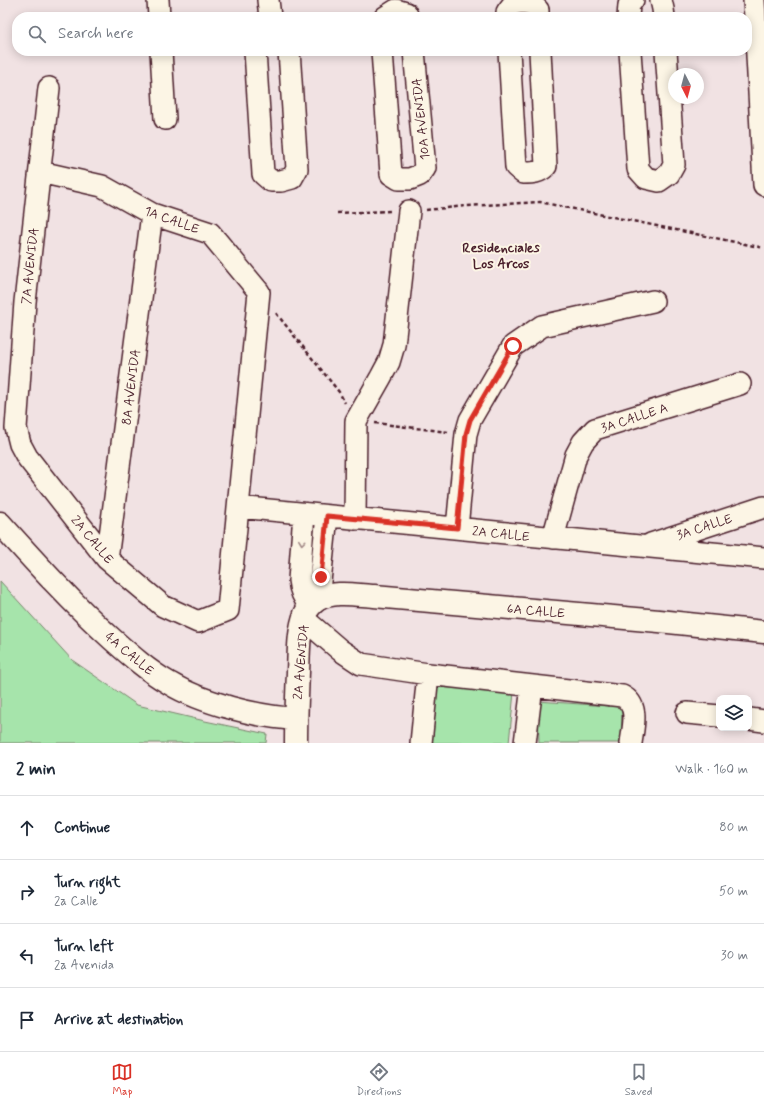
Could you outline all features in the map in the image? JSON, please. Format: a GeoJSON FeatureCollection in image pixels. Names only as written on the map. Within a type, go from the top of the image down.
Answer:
{"type":"FeatureCollection","features":[{"type":"Feature","properties":{"kind":"main road","name":"4A CALLE"},"geometry":{"type":"LineString","coordinates":[[0,523],[74,604],[135,660],[151,672],[170,684],[207,700],[268,716],[296,719]]}},
{"type":"Feature","properties":{"kind":"main road","name":"6A CALLE"},"geometry":{"type":"LineString","coordinates":[[311,608],[329,596],[374,596],[659,621],[764,632]]}},
{"type":"Feature","properties":{"kind":"main road","name":"2A AVENIDA"},"geometry":{"type":"LineString","coordinates":[[296,743],[299,641],[311,608]]}},
{"type":"Feature","properties":{"kind":"street"},"geometry":{"type":"LineString","coordinates":[[158,0],[159,12]]}},
{"type":"Feature","properties":{"kind":"street"},"geometry":{"type":"LineString","coordinates":[[268,0],[269,12]]}},
{"type":"Feature","properties":{"kind":"street"},"geometry":{"type":"LineString","coordinates":[[628,12],[629,5],[633,0]]}},
{"type":"Feature","properties":{"kind":"street"},"geometry":{"type":"LineString","coordinates":[[661,0],[664,12]]}},
{"type":"Feature","properties":{"kind":"street"},"geometry":{"type":"LineString","coordinates":[[754,0],[764,185]]}},
{"type":"Feature","properties":{"kind":"street"},"geometry":{"type":"LineString","coordinates":[[507,12],[513,4],[522,1],[532,4],[538,12]]}},
{"type":"Feature","properties":{"kind":"street"},"geometry":{"type":"LineString","coordinates":[[161,56],[164,119]]}},
{"type":"Feature","properties":{"kind":"street"},"geometry":{"type":"LineString","coordinates":[[255,56],[263,174],[271,181],[281,181],[292,178],[297,169],[289,56]]}},
{"type":"Feature","properties":{"kind":"street","name":"10A AVENIDA"},"geometry":{"type":"LineString","coordinates":[[382,56],[391,174],[399,179],[410,179],[420,175],[425,168],[414,56]]}},
{"type":"Feature","properties":{"kind":"street"},"geometry":{"type":"LineString","coordinates":[[509,56],[516,166],[523,173],[541,171],[546,166],[540,56]]}},
{"type":"Feature","properties":{"kind":"street"},"geometry":{"type":"LineString","coordinates":[[630,56],[638,169],[646,178],[659,181],[669,174],[674,165],[666,56]]}},
{"type":"Feature","properties":{"kind":"street","name":"7A AVENIDA"},"geometry":{"type":"LineString","coordinates":[[20,444],[16,428],[24,310],[49,88]]}},
{"type":"Feature","properties":{"kind":"street","name":"1A CALLE"},"geometry":{"type":"LineString","coordinates":[[40,172],[102,186],[152,214],[210,233],[259,292]]}},
{"type":"Feature","properties":{"kind":"street"},"geometry":{"type":"LineString","coordinates":[[355,518],[356,421],[381,378],[389,362],[394,346],[409,211]]}},
{"type":"Feature","properties":{"kind":"street","name":"8A AVENIDA"},"geometry":{"type":"LineString","coordinates":[[107,559],[152,214]]}},
{"type":"Feature","properties":{"kind":"street"},"geometry":{"type":"LineString","coordinates":[[238,508],[259,292]]}},
{"type":"Feature","properties":{"kind":"street"},"geometry":{"type":"LineString","coordinates":[[457,528],[466,434],[470,420],[513,346],[542,326],[653,301]]}},
{"type":"Feature","properties":{"kind":"street","name":"3A CALLE A"},"geometry":{"type":"LineString","coordinates":[[553,538],[576,455],[583,442],[595,429],[740,384]]}},
{"type":"Feature","properties":{"kind":"street","name":"2A CALLE"},"geometry":{"type":"LineString","coordinates":[[20,444],[27,457],[107,559],[163,606],[198,622],[228,610],[238,508],[764,558]]}},
{"type":"Feature","properties":{"kind":"street","name":"3A CALLE"},"geometry":{"type":"LineString","coordinates":[[644,546],[764,507]]}},
{"type":"Feature","properties":{"kind":"street","name":"2A AVENIDA"},"geometry":{"type":"LineString","coordinates":[[304,514],[298,580],[304,599],[311,608]]}},
{"type":"Feature","properties":{"kind":"street","name":"2A AVENIDA"},"geometry":{"type":"LineString","coordinates":[[311,608],[327,516]]}},
{"type":"Feature","properties":{"kind":"street"},"geometry":{"type":"LineString","coordinates":[[311,608],[340,650],[361,664],[428,674],[622,696],[631,703],[634,710],[631,743]]}},
{"type":"Feature","properties":{"kind":"street"},"geometry":{"type":"LineString","coordinates":[[421,743],[428,674]]}},
{"type":"Feature","properties":{"kind":"street"},"geometry":{"type":"LineString","coordinates":[[525,743],[532,686]]}},
{"type":"Feature","properties":{"kind":"street"},"geometry":{"type":"LineString","coordinates":[[688,713],[716,716]]}},
{"type":"Feature","properties":{"kind":"street"},"geometry":{"type":"LineString","coordinates":[[752,719],[764,721]]}},
{"type":"Feature","properties":{"kind":"path"},"geometry":{"type":"LineString","coordinates":[[336,212],[409,211],[540,202],[764,248]]}},
{"type":"Feature","properties":{"kind":"path"},"geometry":{"type":"LineString","coordinates":[[259,292],[339,392],[356,421],[466,434]]}},
{"type":"Feature","properties":{"kind":"green space"},"geometry":{"type":"Polygon","coordinates":[[[0,581],[72,660],[137,705],[267,734],[266,743],[0,743],[0,581]]]}},
{"type":"Feature","properties":{"kind":"green space"},"geometry":{"type":"Polygon","coordinates":[[[437,687],[514,692],[509,743],[431,743],[437,687]]]}},
{"type":"Feature","properties":{"kind":"green space"},"geometry":{"type":"Polygon","coordinates":[[[538,701],[622,707],[621,743],[539,743],[538,701]]]}},
{"type":"Feature","properties":{"kind":"district","name":"Residenciales Los Arcos"},"geometry":{"type":"Point","coordinates":[501,256]}},
{"type":"Feature","properties":{"kind":"route"},"geometry":{"type":"LineString","coordinates":[[321,577],[327,516],[457,528],[466,434],[470,420],[513,346]]}}]}
